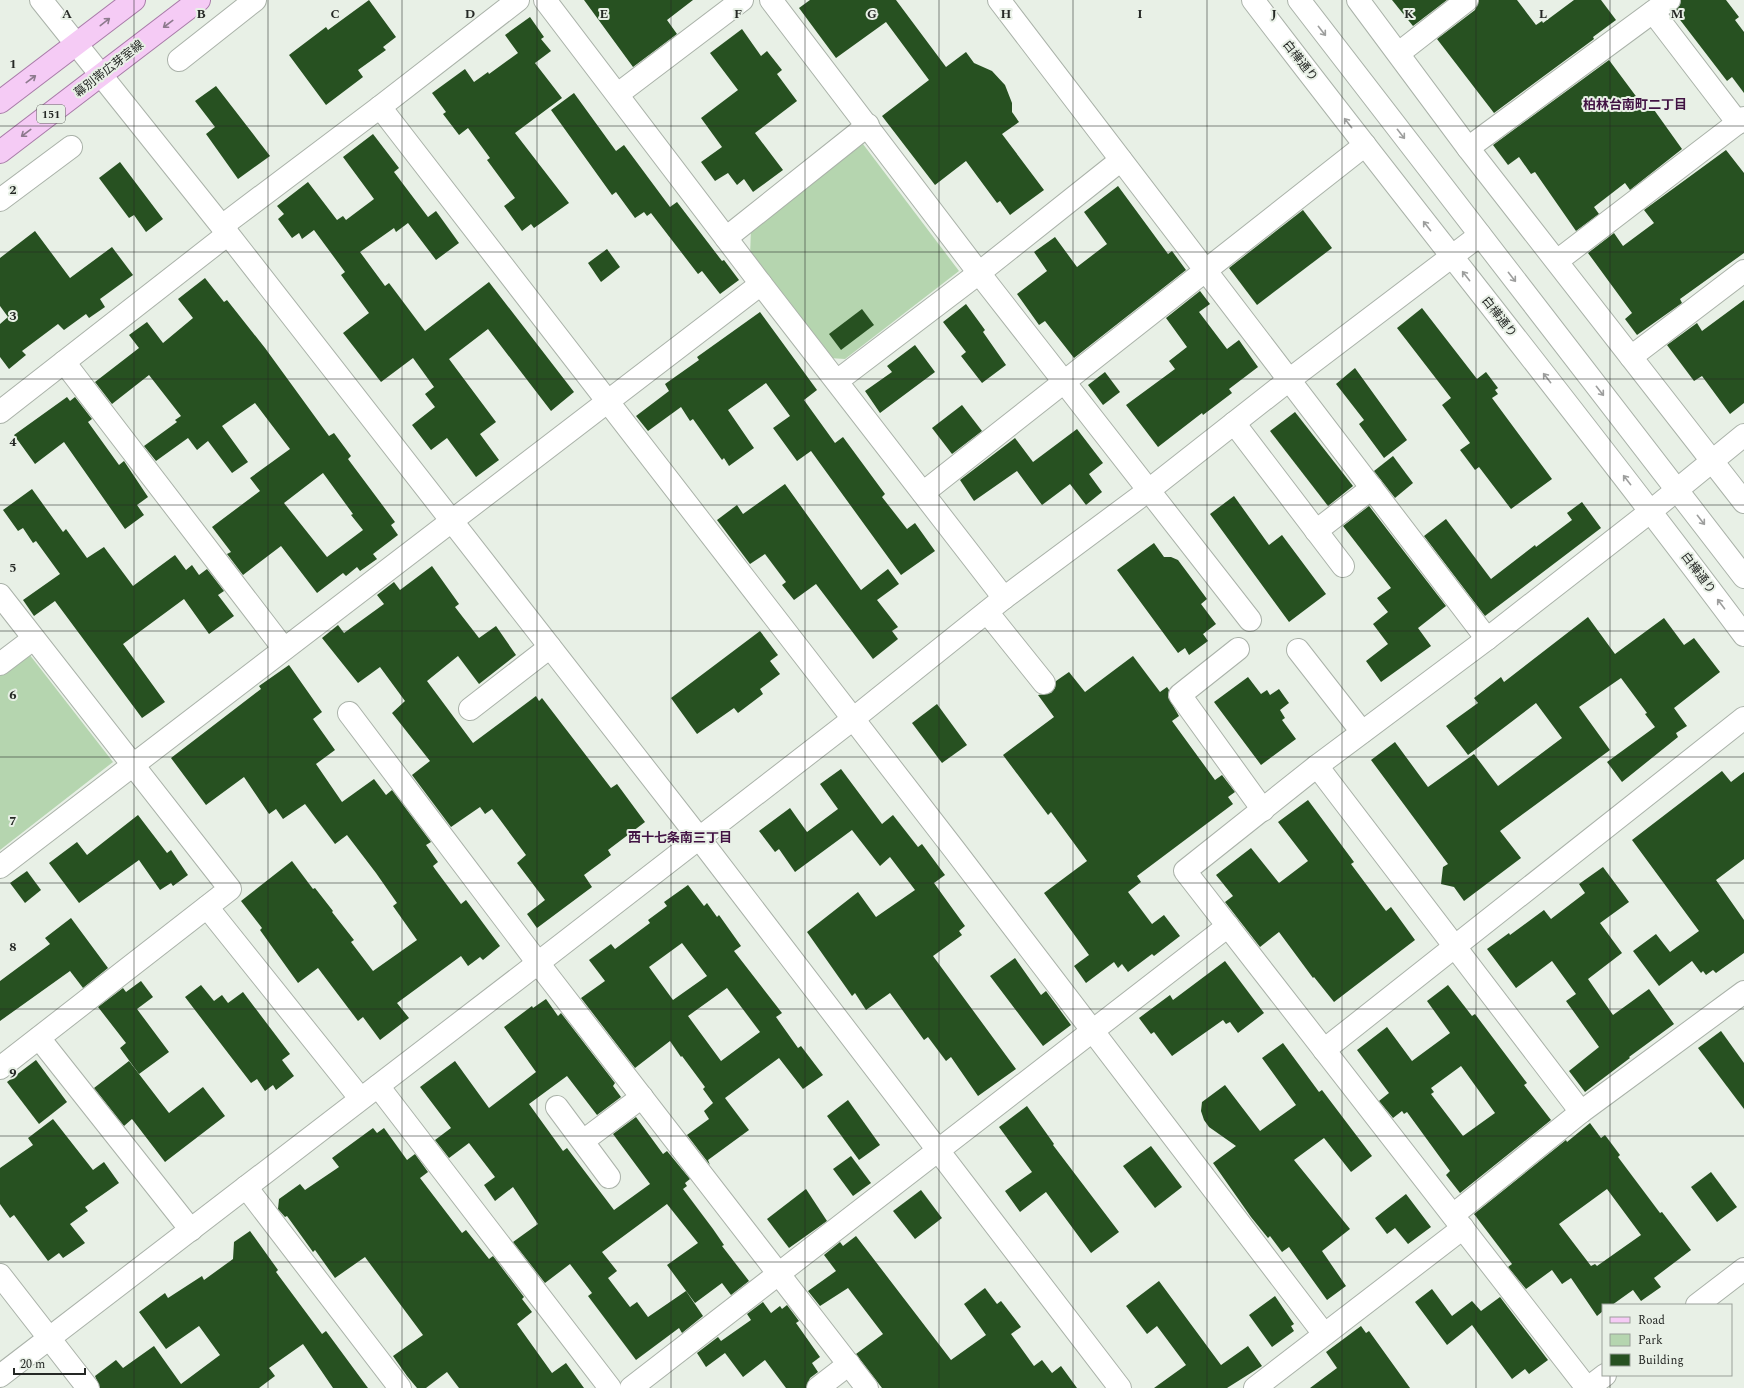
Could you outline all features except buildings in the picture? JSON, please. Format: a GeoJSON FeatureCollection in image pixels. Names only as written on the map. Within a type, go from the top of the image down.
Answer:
{"type":"FeatureCollection","features":[{"type":"Feature","properties":{"kind":"main road"},"geometry":{"type":"LineString","coordinates":[[0,102],[134,0]]}},
{"type":"Feature","properties":{"kind":"main road","name":"幕別帯広芽室線"},"geometry":{"type":"LineString","coordinates":[[0,152],[199,0]]}},
{"type":"Feature","properties":{"kind":"street"},"geometry":{"type":"LineString","coordinates":[[41,0],[225,230],[699,838],[1120,1388]]}},
{"type":"Feature","properties":{"kind":"street"},"geometry":{"type":"LineString","coordinates":[[179,60],[255,0]]}},
{"type":"Feature","properties":{"kind":"street"},"geometry":{"type":"LineString","coordinates":[[0,412],[64,362],[225,230],[518,0]]}},
{"type":"Feature","properties":{"kind":"street"},"geometry":{"type":"LineString","coordinates":[[545,0],[761,284],[1004,598]]}},
{"type":"Feature","properties":{"kind":"street"},"geometry":{"type":"LineString","coordinates":[[618,94],[742,0]]}},
{"type":"Feature","properties":{"kind":"street"},"geometry":{"type":"LineString","coordinates":[[771,0],[1064,382],[1250,620]]}},
{"type":"Feature","properties":{"kind":"street"},"geometry":{"type":"LineString","coordinates":[[999,0],[1487,639]]}},
{"type":"Feature","properties":{"kind":"street","name":"白樺通り"},"geometry":{"type":"LineString","coordinates":[[1253,0],[1451,257],[1651,511],[1744,635]]}},
{"type":"Feature","properties":{"kind":"street"},"geometry":{"type":"LineString","coordinates":[[1299,0],[1744,577]]}},
{"type":"Feature","properties":{"kind":"street"},"geometry":{"type":"LineString","coordinates":[[1358,0],[1399,53],[1468,148],[1744,502]]}},
{"type":"Feature","properties":{"kind":"street"},"geometry":{"type":"LineString","coordinates":[[1399,53],[1467,0]]}},
{"type":"Feature","properties":{"kind":"street"},"geometry":{"type":"LineString","coordinates":[[1468,148],[1661,6],[1741,120],[1557,261]]}},
{"type":"Feature","properties":{"kind":"street"},"geometry":{"type":"LineString","coordinates":[[380,108],[1094,1030],[1324,1334]]}},
{"type":"Feature","properties":{"kind":"street"},"geometry":{"type":"LineString","coordinates":[[726,238],[868,125]]}},
{"type":"Feature","properties":{"kind":"street"},"geometry":{"type":"LineString","coordinates":[[923,493],[1365,145]]}},
{"type":"Feature","properties":{"kind":"street"},"geometry":{"type":"LineString","coordinates":[[0,200],[71,147]]}},
{"type":"Feature","properties":{"kind":"street"},"geometry":{"type":"LineString","coordinates":[[837,381],[980,273],[1121,160]]}},
{"type":"Feature","properties":{"kind":"street"},"geometry":{"type":"LineString","coordinates":[[0,1376],[853,719],[1004,598],[1149,490],[1289,380],[1480,235]]}},
{"type":"Feature","properties":{"kind":"street"},"geometry":{"type":"LineString","coordinates":[[1631,358],[1744,271]]}},
{"type":"Feature","properties":{"kind":"street"},"geometry":{"type":"LineString","coordinates":[[0,867],[761,284]]}},
{"type":"Feature","properties":{"kind":"street"},"geometry":{"type":"LineString","coordinates":[[64,362],[284,649]]}},
{"type":"Feature","properties":{"kind":"street"},"geometry":{"type":"LineString","coordinates":[[1234,423],[1343,566]]}},
{"type":"Feature","properties":{"kind":"street"},"geometry":{"type":"LineString","coordinates":[[1604,1376],[1588,1388],[1185,871],[1317,766],[1487,639],[1651,511],[1744,435]]}},
{"type":"Feature","properties":{"kind":"street"},"geometry":{"type":"LineString","coordinates":[[1316,531],[1372,488]]}},
{"type":"Feature","properties":{"kind":"street"},"geometry":{"type":"LineString","coordinates":[[0,595],[230,889],[0,1067]]}},
{"type":"Feature","properties":{"kind":"street"},"geometry":{"type":"LineString","coordinates":[[987,612],[1044,683]]}},
{"type":"Feature","properties":{"kind":"street"},"geometry":{"type":"LineString","coordinates":[[0,664],[33,639]]}},
{"type":"Feature","properties":{"kind":"street"},"geometry":{"type":"LineString","coordinates":[[470,709],[550,648]]}},
{"type":"Feature","properties":{"kind":"street"},"geometry":{"type":"LineString","coordinates":[[1238,649],[1180,695],[1263,810]]}},
{"type":"Feature","properties":{"kind":"street"},"geometry":{"type":"LineString","coordinates":[[1298,650],[1362,732]]}},
{"type":"Feature","properties":{"kind":"street"},"geometry":{"type":"LineString","coordinates":[[349,713],[538,963],[867,1388]]}},
{"type":"Feature","properties":{"kind":"street"},"geometry":{"type":"LineString","coordinates":[[1324,1050],[1744,718]]}},
{"type":"Feature","properties":{"kind":"street"},"geometry":{"type":"LineString","coordinates":[[1317,766],[1456,946],[1581,1112]]}},
{"type":"Feature","properties":{"kind":"street"},"geometry":{"type":"LineString","coordinates":[[207,907],[360,1098]]}},
{"type":"Feature","properties":{"kind":"street"},"geometry":{"type":"LineString","coordinates":[[631,1388],[1228,926]]}},
{"type":"Feature","properties":{"kind":"street"},"geometry":{"type":"LineString","coordinates":[[1255,1388],[1324,1334],[1458,1222],[1581,1112],[1744,992]]}},
{"type":"Feature","properties":{"kind":"street"},"geometry":{"type":"LineString","coordinates":[[39,1038],[191,1230]]}},
{"type":"Feature","properties":{"kind":"street"},"geometry":{"type":"LineString","coordinates":[[378,1086],[610,1388]]}},
{"type":"Feature","properties":{"kind":"street"},"geometry":{"type":"LineString","coordinates":[[583,1141],[642,1097]]}},
{"type":"Feature","properties":{"kind":"street"},"geometry":{"type":"LineString","coordinates":[[557,1107],[610,1176]]}},
{"type":"Feature","properties":{"kind":"street"},"geometry":{"type":"LineString","coordinates":[[246,1187],[400,1388]]}},
{"type":"Feature","properties":{"kind":"street"},"geometry":{"type":"LineString","coordinates":[[1698,1304],[1744,1270]]}},
{"type":"Feature","properties":{"kind":"street"},"geometry":{"type":"LineString","coordinates":[[0,1275],[48,1339],[88,1388]]}},
{"type":"Feature","properties":{"kind":"street"},"geometry":{"type":"LineString","coordinates":[[818,1388],[849,1364]]}},
{"type":"Feature","properties":{"kind":"green space"},"geometry":{"type":"Polygon","coordinates":[[[863,144],[959,271],[845,359],[829,358],[750,257],[751,228],[863,144]]]}},
{"type":"Feature","properties":{"kind":"green space"},"geometry":{"type":"Polygon","coordinates":[[[29,654],[113,762],[0,850],[0,676],[29,654]]]}},
{"type":"Feature","properties":{"kind":"district","name":"柏林台南町二丁目"},"geometry":{"type":"Point","coordinates":[1635,105]}},
{"type":"Feature","properties":{"kind":"district","name":"西十七条南三丁目"},"geometry":{"type":"Point","coordinates":[680,838]}}]}
